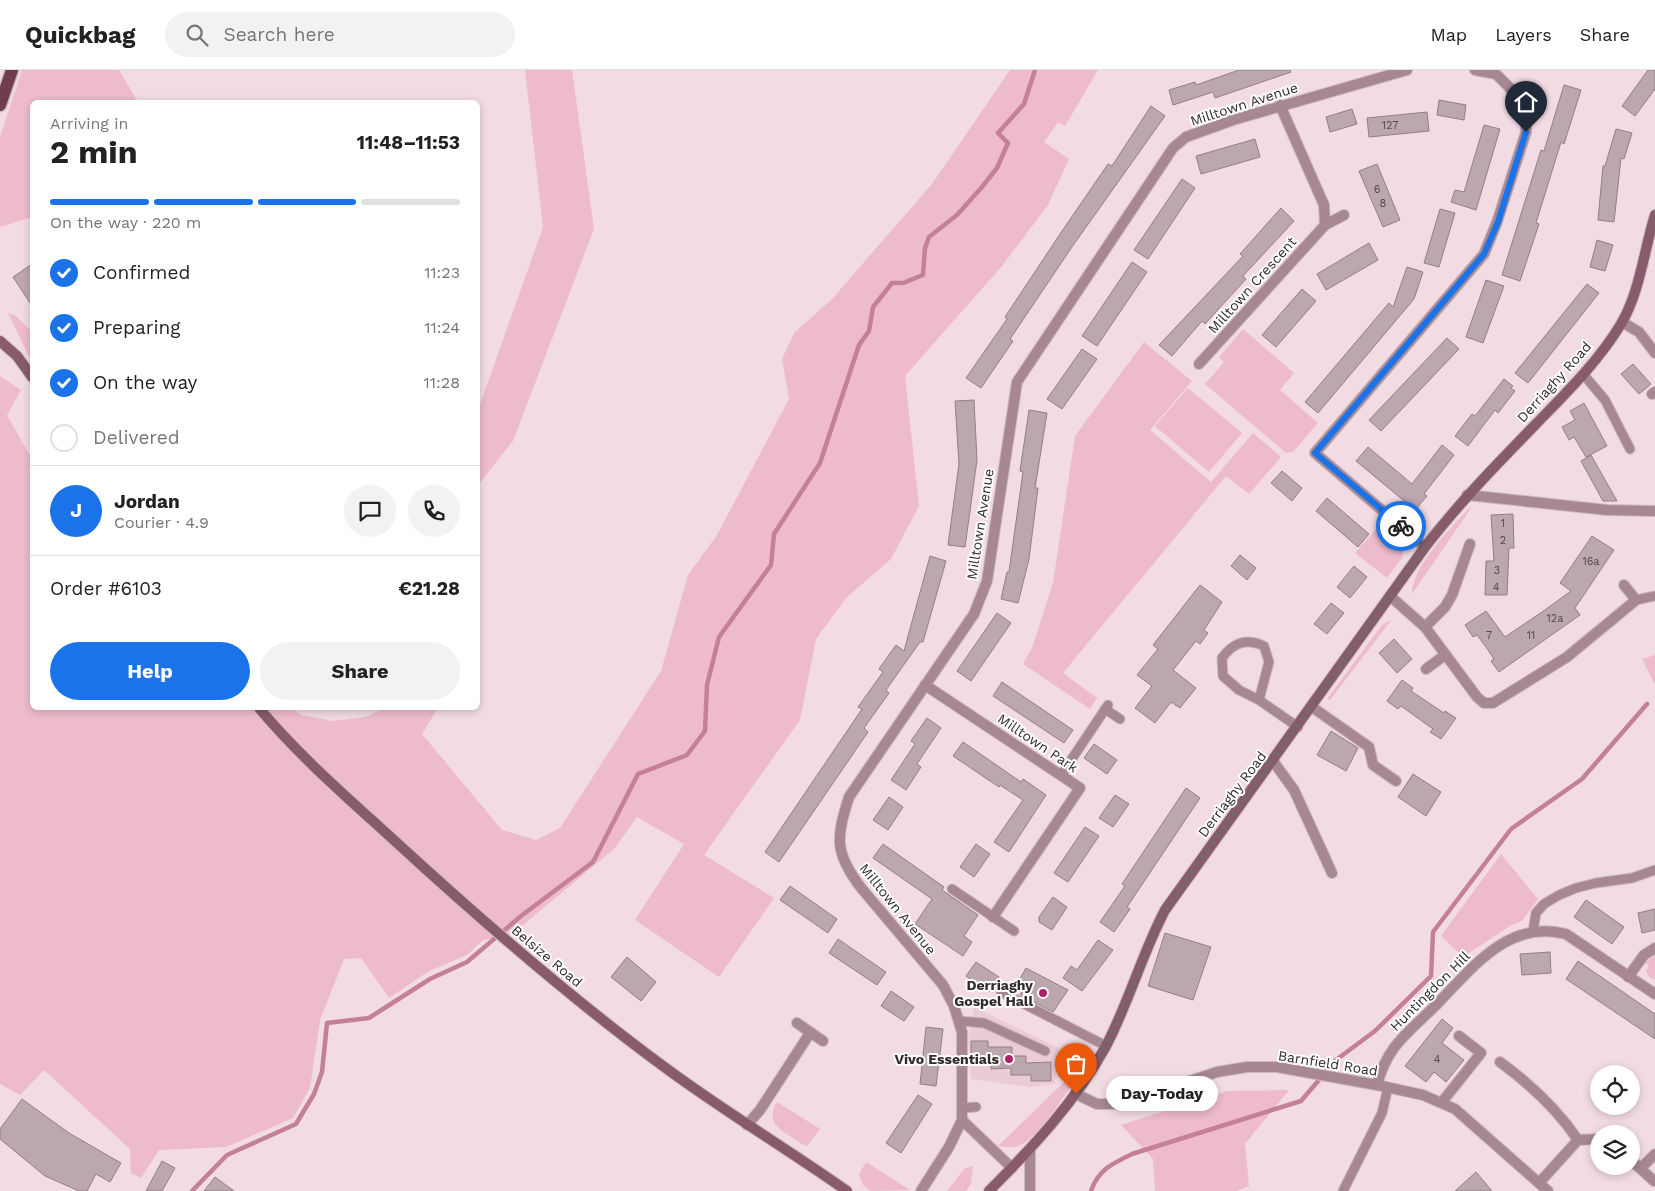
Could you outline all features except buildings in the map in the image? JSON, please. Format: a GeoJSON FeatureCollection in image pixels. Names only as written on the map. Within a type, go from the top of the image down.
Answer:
{"type":"FeatureCollection","features":[{"type":"Feature","properties":{"kind":"main road"},"geometry":{"type":"LineString","coordinates":[[0,105],[12,70]]}},
{"type":"Feature","properties":{"kind":"street","name":"Milltown Avenue"},"geometry":{"type":"LineString","coordinates":[[922,1189],[962,1120],[962,1032],[959,1020],[943,985],[852,876],[839,852],[840,824],[849,797],[974,614],[987,581],[1017,382],[1173,148],[1186,137],[1280,105],[1408,70]]}},
{"type":"Feature","properties":{"kind":"street"},"geometry":{"type":"LineString","coordinates":[[1425,547],[1315,453],[1484,254],[1498,222],[1526,132],[1526,117],[1521,104],[1497,72],[1475,70]]}},
{"type":"Feature","properties":{"kind":"street"},"geometry":{"type":"LineString","coordinates":[[1280,105],[1324,206],[1325,225]]}},
{"type":"Feature","properties":{"kind":"street","name":"Milltown Crescent"},"geometry":{"type":"LineString","coordinates":[[1199,364],[1325,225],[1344,215]]}},
{"type":"Feature","properties":{"kind":"street","name":"Derriaghy Road"},"geometry":{"type":"LineString","coordinates":[[989,1191],[1030,1149],[1076,1094],[1106,1046],[1124,1009],[1153,933],[1165,910],[1298,727],[1425,547],[1467,495],[1584,375],[1622,322],[1634,290],[1655,215]]}},
{"type":"Feature","properties":{"kind":"street"},"geometry":{"type":"LineString","coordinates":[[1622,322],[1639,332],[1655,353]]}},
{"type":"Feature","properties":{"kind":"street"},"geometry":{"type":"LineString","coordinates":[[2,343],[30,375]]}},
{"type":"Feature","properties":{"kind":"street"},"geometry":{"type":"LineString","coordinates":[[1467,495],[1607,510],[1655,511]]}},
{"type":"Feature","properties":{"kind":"street"},"geometry":{"type":"LineString","coordinates":[[1425,627],[1445,607],[1452,595],[1470,544]]}},
{"type":"Feature","properties":{"kind":"street"},"geometry":{"type":"LineString","coordinates":[[1390,596],[1425,627],[1477,697],[1484,702],[1493,702],[1567,657],[1636,600],[1624,585]]}},
{"type":"Feature","properties":{"kind":"street"},"geometry":{"type":"LineString","coordinates":[[1426,669],[1445,654]]}},
{"type":"Feature","properties":{"kind":"street","name":"Milltown Park"},"geometry":{"type":"LineString","coordinates":[[926,685],[1080,788],[993,917]]}},
{"type":"Feature","properties":{"kind":"street"},"geometry":{"type":"LineString","coordinates":[[1312,707],[1368,747],[1373,765],[1396,781]]}},
{"type":"Feature","properties":{"kind":"street","name":"Belsize Road"},"geometry":{"type":"LineString","coordinates":[[261,710],[276,728],[336,787],[515,948],[618,1032],[747,1125],[847,1191]]}},
{"type":"Feature","properties":{"kind":"street"},"geometry":{"type":"LineString","coordinates":[[1273,761],[1294,790],[1332,873]]}},
{"type":"Feature","properties":{"kind":"street","name":"Huntingdon Hill"},"geometry":{"type":"LineString","coordinates":[[1377,1085],[1392,1048],[1440,1002],[1462,976],[1477,962],[1510,940],[1533,931],[1549,930],[1566,934],[1655,994]]}},
{"type":"Feature","properties":{"kind":"street"},"geometry":{"type":"LineString","coordinates":[[1628,977],[1644,955],[1655,948]]}},
{"type":"Feature","properties":{"kind":"street"},"geometry":{"type":"LineString","coordinates":[[797,1023],[823,1041]]}},
{"type":"Feature","properties":{"kind":"street"},"geometry":{"type":"LineString","coordinates":[[747,1125],[760,1110],[810,1032]]}},
{"type":"Feature","properties":{"kind":"street"},"geometry":{"type":"LineString","coordinates":[[1442,1102],[1481,1053],[1459,1036]]}},
{"type":"Feature","properties":{"kind":"street"},"geometry":{"type":"LineString","coordinates":[[1500,1062],[1526,1081],[1568,1126],[1578,1140]]}},
{"type":"Feature","properties":{"kind":"street","name":"Barnfield Road"},"geometry":{"type":"LineString","coordinates":[[1076,1094],[1097,1104],[1120,1104],[1217,1072],[1277,1068],[1314,1072],[1388,1087],[1423,1095],[1442,1102],[1470,1121],[1548,1191]]}},
{"type":"Feature","properties":{"kind":"street"},"geometry":{"type":"LineString","coordinates":[[962,1120],[1012,1168]]}},
{"type":"Feature","properties":{"kind":"street"},"geometry":{"type":"LineString","coordinates":[[1540,1184],[1578,1140],[1590,1139]]}},
{"type":"Feature","properties":{"kind":"street"},"geometry":{"type":"LineString","coordinates":[[1030,1149],[1030,1191]]}},
{"type":"Feature","properties":{"kind":"street"},"geometry":{"type":"LineString","coordinates":[[1654,1181],[1641,1168],[1655,1154]]}},
{"type":"Feature","properties":{"kind":"lane"},"geometry":{"type":"LineString","coordinates":[[1584,375],[1605,400],[1630,449]]}},
{"type":"Feature","properties":{"kind":"lane"},"geometry":{"type":"LineString","coordinates":[[1636,600],[1655,596]]}},
{"type":"Feature","properties":{"kind":"lane"},"geometry":{"type":"LineString","coordinates":[[1259,700],[1268,662],[1264,646],[1252,640],[1237,643],[1222,658],[1223,676],[1239,690],[1259,700],[1298,727]]}},
{"type":"Feature","properties":{"kind":"lane"},"geometry":{"type":"LineString","coordinates":[[1061,775],[1106,707],[1120,719]]}},
{"type":"Feature","properties":{"kind":"lane"},"geometry":{"type":"LineString","coordinates":[[1533,931],[1536,913],[1544,904],[1559,895],[1576,888],[1632,878],[1655,870]]}},
{"type":"Feature","properties":{"kind":"lane"},"geometry":{"type":"LineString","coordinates":[[952,889],[1014,931]]}},
{"type":"Feature","properties":{"kind":"lane"},"geometry":{"type":"LineString","coordinates":[[1001,992],[1106,1046]]}},
{"type":"Feature","properties":{"kind":"lane"},"geometry":{"type":"LineString","coordinates":[[959,1020],[984,1023],[1045,1051]]}},
{"type":"Feature","properties":{"kind":"lane"},"geometry":{"type":"LineString","coordinates":[[1344,1191],[1382,1113],[1388,1087]]}},
{"type":"Feature","properties":{"kind":"lane"},"geometry":{"type":"LineString","coordinates":[[962,1108],[976,1107]]}},
{"type":"Feature","properties":{"kind":"shaded area"},"geometry":{"type":"Polygon","coordinates":[[[22,70],[119,70],[137,100],[30,100],[30,218],[0,227],[0,137],[22,70]]]}},
{"type":"Feature","properties":{"kind":"shaded area"},"geometry":{"type":"Polygon","coordinates":[[[525,70],[572,70],[594,229],[513,441],[480,482],[480,404],[543,227],[525,70]]]}},
{"type":"Feature","properties":{"kind":"shaded area"},"geometry":{"type":"Polygon","coordinates":[[[1010,70],[1098,70],[1065,126],[1058,122],[1044,142],[1069,159],[1048,205],[1002,266],[905,376],[919,506],[891,559],[846,598],[816,639],[800,720],[704,855],[774,898],[719,977],[635,920],[684,844],[637,817],[615,848],[511,935],[483,940],[467,955],[429,971],[389,998],[361,958],[344,959],[320,1020],[310,1088],[293,1118],[226,1147],[159,1150],[141,1178],[131,1173],[130,1149],[44,1070],[20,1095],[0,1084],[0,376],[21,390],[7,415],[30,455],[30,710],[294,710],[301,715],[333,721],[365,717],[381,710],[437,710],[422,734],[502,830],[536,840],[560,828],[661,671],[688,575],[717,535],[789,399],[782,359],[794,333],[832,299],[932,184],[1010,70]]]}},
{"type":"Feature","properties":{"kind":"shaded area"},"geometry":{"type":"Polygon","coordinates":[[[8,313],[16,316],[30,330],[30,359],[8,313]]]}},
{"type":"Feature","properties":{"kind":"shaded area"},"geometry":{"type":"Polygon","coordinates":[[[1243,329],[1294,373],[1280,390],[1318,423],[1293,452],[1286,453],[1205,384],[1224,362],[1219,357],[1243,329]]]}},
{"type":"Feature","properties":{"kind":"shaded area"},"geometry":{"type":"Polygon","coordinates":[[[1144,342],[1192,381],[1150,430],[1211,482],[1253,433],[1281,457],[1249,494],[1226,476],[1063,673],[1097,698],[1090,709],[1023,664],[1032,648],[1053,583],[1075,436],[1144,342]]]}},
{"type":"Feature","properties":{"kind":"shaded area"},"geometry":{"type":"Polygon","coordinates":[[[1188,388],[1242,433],[1209,472],[1155,426],[1188,388]]]}},
{"type":"Feature","properties":{"kind":"shaded area"},"geometry":{"type":"Polygon","coordinates":[[[1471,506],[1412,594],[1418,572],[1425,560],[1434,547],[1471,506]]]}},
{"type":"Feature","properties":{"kind":"shaded area"},"geometry":{"type":"Polygon","coordinates":[[[1380,525],[1404,548],[1402,558],[1387,578],[1355,553],[1380,525]]]}},
{"type":"Feature","properties":{"kind":"shaded area"},"geometry":{"type":"Polygon","coordinates":[[[1392,619],[1330,700],[1327,699],[1382,625],[1392,619]]]}},
{"type":"Feature","properties":{"kind":"shaded area"},"geometry":{"type":"Polygon","coordinates":[[[1655,655],[1655,685],[1642,659],[1655,655]]]}},
{"type":"Feature","properties":{"kind":"shaded area"},"geometry":{"type":"Polygon","coordinates":[[[1501,854],[1538,899],[1522,921],[1510,926],[1463,957],[1441,936],[1501,854]]]}},
{"type":"Feature","properties":{"kind":"shaded area"},"geometry":{"type":"Polygon","coordinates":[[[1655,955],[1655,980],[1648,976],[1646,971],[1649,965],[1645,963],[1655,955]]]}},
{"type":"Feature","properties":{"kind":"shaded area"},"geometry":{"type":"Polygon","coordinates":[[[974,1007],[1059,1048],[1055,1084],[1029,1087],[971,1079],[968,1039],[974,1007]]]}},
{"type":"Feature","properties":{"kind":"shaded area"},"geometry":{"type":"Polygon","coordinates":[[[1088,1059],[1066,1093],[1036,1133],[1018,1146],[998,1146],[1088,1059]]]}},
{"type":"Feature","properties":{"kind":"shaded area"},"geometry":{"type":"Polygon","coordinates":[[[1289,1090],[1245,1144],[1249,1186],[1236,1191],[1155,1191],[1153,1159],[1121,1125],[1227,1091],[1289,1090]]]}},
{"type":"Feature","properties":{"kind":"shaded area"},"geometry":{"type":"Polygon","coordinates":[[[777,1102],[820,1129],[807,1146],[780,1129],[774,1122],[773,1113],[777,1102]]]}},
{"type":"Feature","properties":{"kind":"shaded area"},"geometry":{"type":"Polygon","coordinates":[[[866,1162],[910,1190],[871,1191],[863,1185],[859,1174],[866,1162]]]}},
{"type":"Feature","properties":{"kind":"shaded area"},"geometry":{"type":"Polygon","coordinates":[[[973,1166],[971,1184],[966,1191],[947,1191],[964,1169],[973,1166]]]}},
{"type":"Feature","properties":{"kind":"waterway"},"geometry":{"type":"LineString","coordinates":[[192,1191],[227,1155],[296,1124],[314,1094],[322,1072],[327,1023],[369,1018],[430,979],[467,962],[521,916],[593,862],[638,774],[687,755],[705,731],[707,685],[719,637],[771,565],[774,534],[820,463],[859,345],[869,331],[873,307],[892,283],[903,283],[923,275],[925,248],[929,237],[957,215],[997,168],[1008,143],[998,133],[1024,104],[1035,70]]}},
{"type":"Feature","properties":{"kind":"waterway"},"geometry":{"type":"LineString","coordinates":[[1091,1191],[1102,1172],[1132,1154],[1301,1101],[1336,1060],[1375,1031],[1431,976],[1433,932],[1511,829],[1582,779],[1647,704]]}},
{"type":"Feature","properties":{"kind":"way so far"},"geometry":{"type":"LineString","coordinates":[[1076,1094],[1095,1065],[1122,1014],[1153,933],[1165,910],[1425,547],[1401,526]]}},
{"type":"Feature","properties":{"kind":"place","name":"Derriaghy Gospel Hall"},"geometry":{"type":"Point","coordinates":[1043,993]}},
{"type":"Feature","properties":{"kind":"place","name":"Vivo Essentials"},"geometry":{"type":"Point","coordinates":[1009,1059]}},
{"type":"Feature","properties":{"kind":"place","name":"Day-Today"},"geometry":{"type":"Point","coordinates":[1076,1094]}},
{"type":"Feature","properties":{"kind":"route"},"geometry":{"type":"LineString","coordinates":[[1401,526],[1315,453],[1484,254],[1498,222],[1526,132]]}}]}
